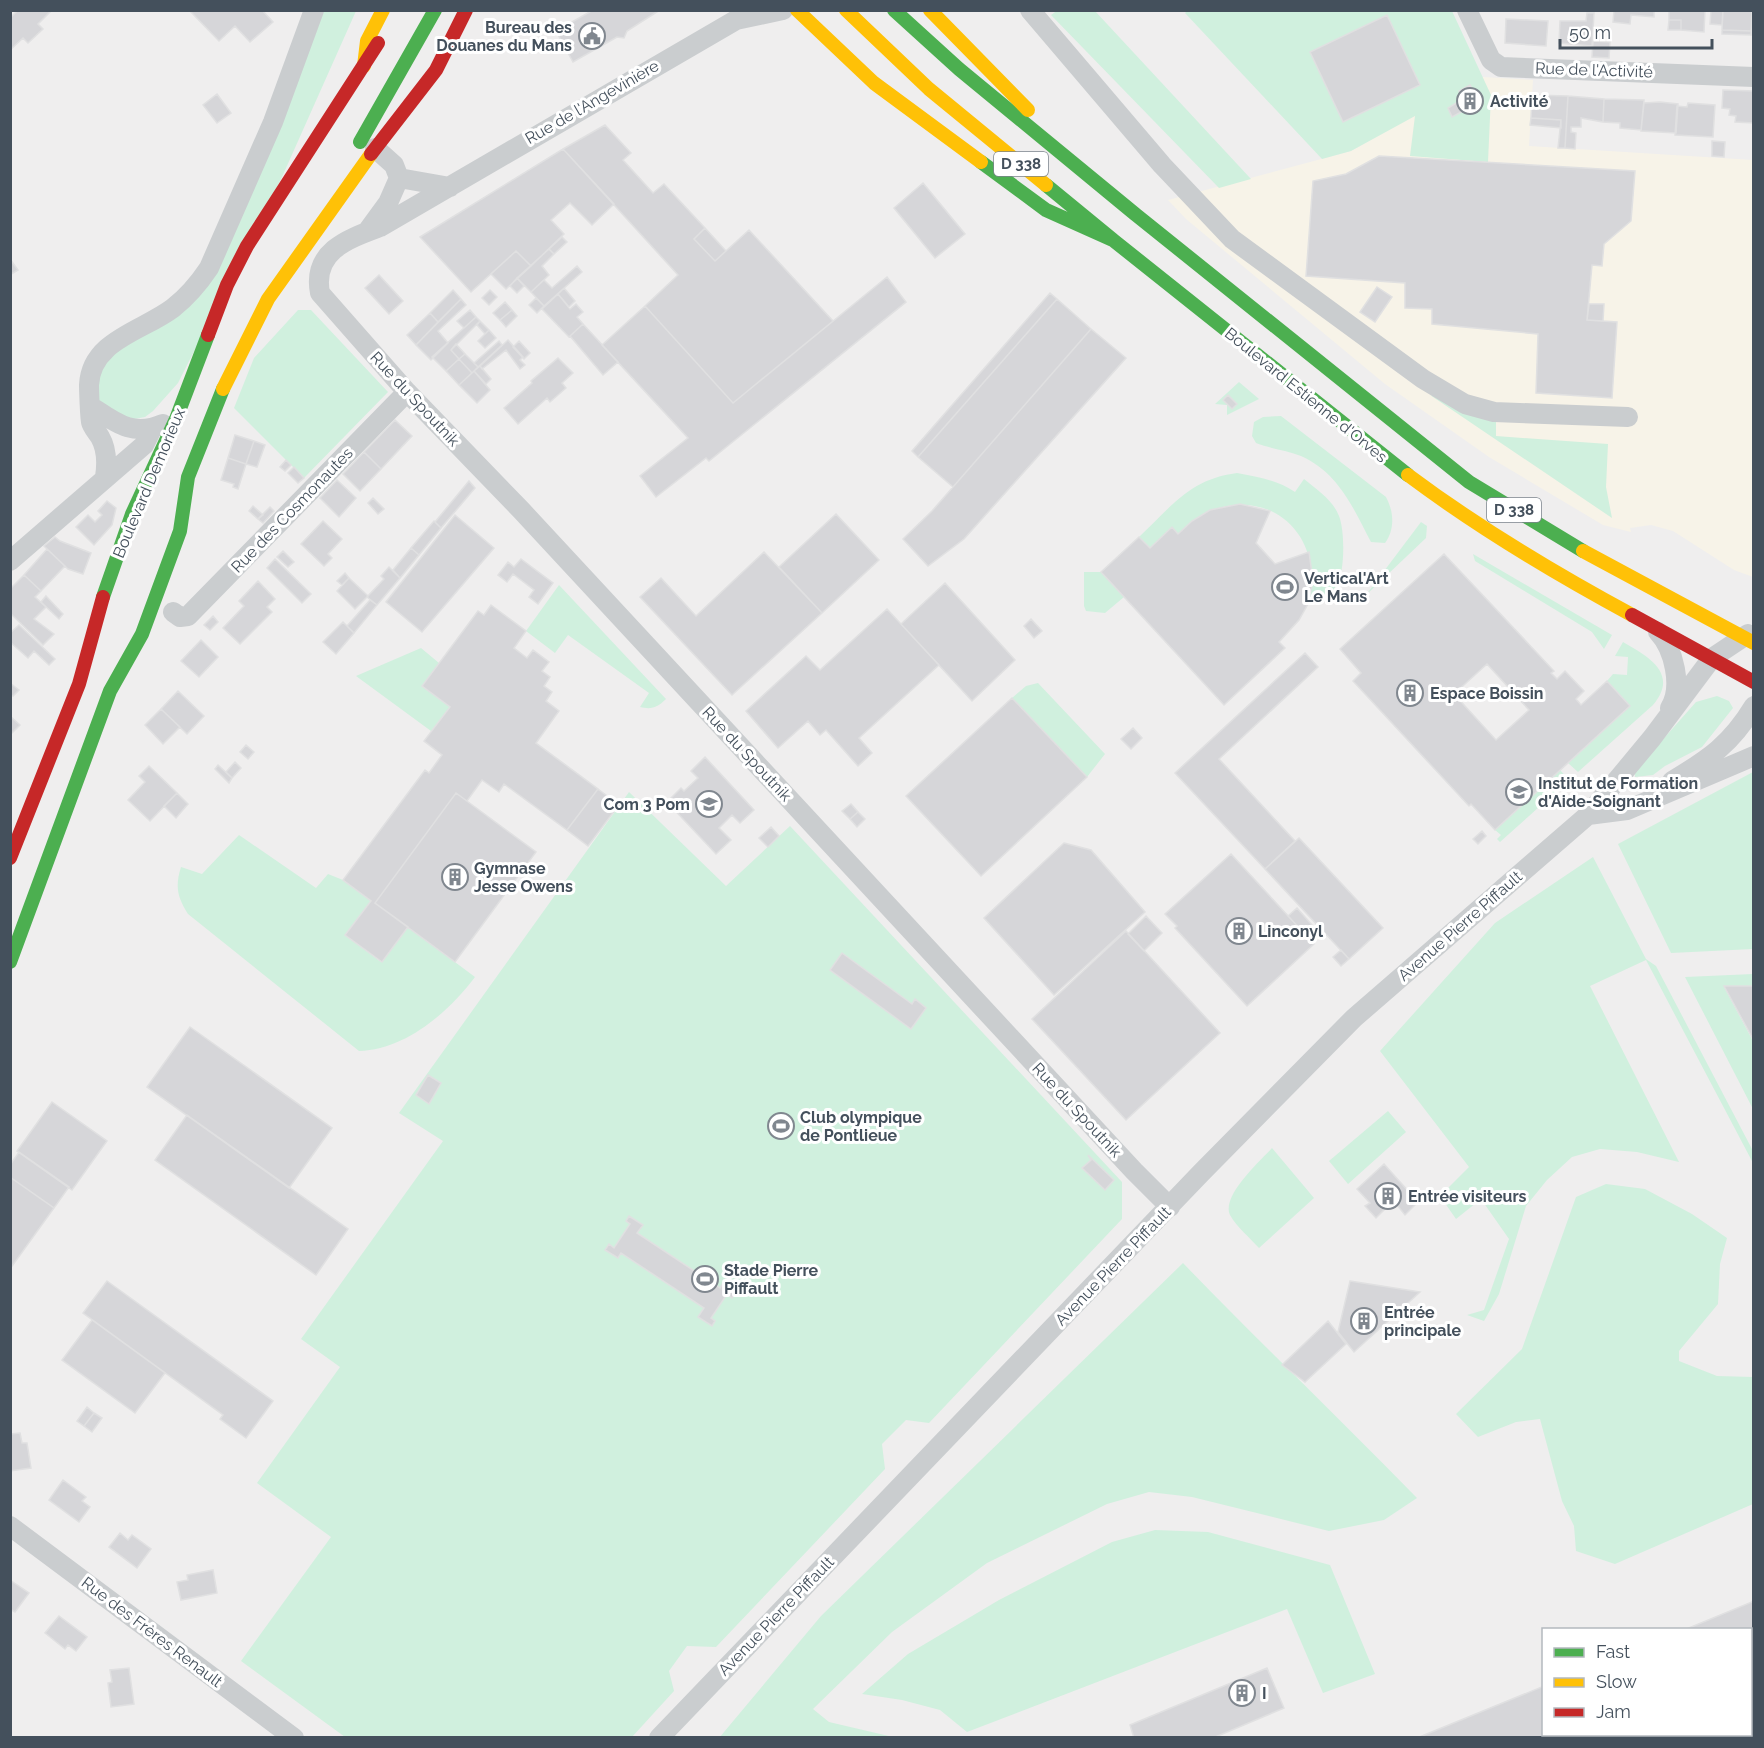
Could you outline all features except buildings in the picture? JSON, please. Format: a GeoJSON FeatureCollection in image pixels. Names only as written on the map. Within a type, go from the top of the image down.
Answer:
{"type":"FeatureCollection","features":[{"type":"Feature","properties":{"kind":"main road"},"geometry":{"type":"LineString","coordinates":[[364,66],[367,41],[383,10]]}},
{"type":"Feature","properties":{"kind":"main road"},"geometry":{"type":"LineString","coordinates":[[287,186],[316,136],[364,66],[396,10]]}},
{"type":"Feature","properties":{"kind":"main road"},"geometry":{"type":"LineString","coordinates":[[385,68],[422,29],[435,10]]}},
{"type":"Feature","properties":{"kind":"main road"},"geometry":{"type":"LineString","coordinates":[[268,299],[271,278],[349,160],[417,94],[436,70],[466,10]]}},
{"type":"Feature","properties":{"kind":"main road"},"geometry":{"type":"LineString","coordinates":[[796,10],[874,83],[1046,210],[1113,240]]}},
{"type":"Feature","properties":{"kind":"main road","name":"Boulevard Estienne d'Orves"},"geometry":{"type":"LineString","coordinates":[[846,10],[929,88],[1391,464],[1453,509],[1555,573],[1754,682]]}},
{"type":"Feature","properties":{"kind":"main road","name":"Boulevard Estienne d'Orves"},"geometry":{"type":"LineString","coordinates":[[894,10],[960,70],[1135,214],[1469,483],[1561,539],[1751,640]]}},
{"type":"Feature","properties":{"kind":"main road"},"geometry":{"type":"LineString","coordinates":[[930,10],[1104,188]]}},
{"type":"Feature","properties":{"kind":"main road"},"geometry":{"type":"LineString","coordinates":[[268,299],[370,142],[422,29]]}},
{"type":"Feature","properties":{"kind":"main road"},"geometry":{"type":"LineString","coordinates":[[287,186],[371,81]]}},
{"type":"Feature","properties":{"kind":"main road","name":"Boulevard Demorieux"},"geometry":{"type":"LineString","coordinates":[[10,858],[79,684],[96,619],[132,513],[176,419],[235,268],[287,186]]}},
{"type":"Feature","properties":{"kind":"main road","name":"Boulevard Demorieux"},"geometry":{"type":"LineString","coordinates":[[10,962],[110,691],[142,634],[180,531],[193,466],[231,368],[268,299]]}},
{"type":"Feature","properties":{"kind":"street"},"geometry":{"type":"LineString","coordinates":[[105,477],[106,455],[102,440],[91,422],[92,407],[89,386],[91,373],[105,349],[171,310],[192,290],[209,268],[273,122],[314,10]]}},
{"type":"Feature","properties":{"kind":"street","name":"Rue de l'Angevinière"},"geometry":{"type":"LineString","coordinates":[[324,301],[318,284],[324,258],[338,245],[386,224],[738,15],[783,10]]}},
{"type":"Feature","properties":{"kind":"street"},"geometry":{"type":"LineString","coordinates":[[1030,10],[1162,165],[1232,239],[1423,380],[1465,404],[1494,412],[1628,417]]}},
{"type":"Feature","properties":{"kind":"street","name":"Rue de l'Activité"},"geometry":{"type":"LineString","coordinates":[[1467,10],[1491,60],[1500,67],[1754,77]]}},
{"type":"Feature","properties":{"kind":"street"},"geometry":{"type":"LineString","coordinates":[[370,142],[394,165],[399,178],[450,187]]}},
{"type":"Feature","properties":{"kind":"street","name":"Rue de l'Angevinière"},"geometry":{"type":"LineString","coordinates":[[364,233],[388,203],[399,178]]}},
{"type":"Feature","properties":{"kind":"street","name":"Rue du Spoutnik"},"geometry":{"type":"LineString","coordinates":[[324,301],[1170,1207]]}},
{"type":"Feature","properties":{"kind":"street","name":"Rue des Cosmonautes"},"geometry":{"type":"LineString","coordinates":[[173,612],[180,617],[188,616],[407,392]]}},
{"type":"Feature","properties":{"kind":"street"},"geometry":{"type":"LineString","coordinates":[[92,407],[120,426],[137,430],[152,429],[176,419]]}},
{"type":"Feature","properties":{"kind":"street"},"geometry":{"type":"LineString","coordinates":[[10,561],[144,445],[152,429]]}},
{"type":"Feature","properties":{"kind":"street"},"geometry":{"type":"LineString","coordinates":[[1652,738],[1674,702],[1677,687],[1666,644],[1654,627]]}},
{"type":"Feature","properties":{"kind":"street","name":"Avenue Pierre Piffault"},"geometry":{"type":"LineString","coordinates":[[659,1737],[1354,1018],[1588,815],[1652,738],[1712,658],[1751,640]]}},
{"type":"Feature","properties":{"kind":"street","name":"Boulevard Estienne d'Orves"},"geometry":{"type":"LineString","coordinates":[[1712,658],[1754,672]]}},
{"type":"Feature","properties":{"kind":"street"},"geometry":{"type":"LineString","coordinates":[[1627,810],[1715,755],[1736,734],[1754,706]]}},
{"type":"Feature","properties":{"kind":"street"},"geometry":{"type":"LineString","coordinates":[[1588,815],[1627,810],[1754,756]]}},
{"type":"Feature","properties":{"kind":"street","name":"Rue des Frères Renault"},"geometry":{"type":"LineString","coordinates":[[10,1526],[294,1737]]}},
{"type":"Feature","properties":{"kind":"shaded area"},"geometry":{"type":"Polygon","coordinates":[[[1483,77],[1533,80],[1529,146],[1753,160],[1753,577],[1734,570],[1673,531],[1651,525],[1630,528],[1631,532],[1603,525],[1489,457],[1385,384],[1186,219],[1168,200],[1351,151],[1483,77]]]}},
{"type":"Feature","properties":{"kind":"green space"},"geometry":{"type":"Polygon","coordinates":[[[1058,10],[1095,11],[1251,179],[1219,188],[1051,15],[1058,10]]]}},
{"type":"Feature","properties":{"kind":"green space"},"geometry":{"type":"Polygon","coordinates":[[[1188,10],[1452,11],[1491,95],[1488,162],[1410,156],[1415,116],[1351,151],[1322,159],[1185,13],[1188,10]]]}},
{"type":"Feature","properties":{"kind":"green space"},"geometry":{"type":"Polygon","coordinates":[[[311,11],[356,11],[282,177],[178,383],[145,417],[134,419],[122,416],[89,396],[91,373],[198,284],[311,11]]]}},
{"type":"Feature","properties":{"kind":"green space"},"geometry":{"type":"Polygon","coordinates":[[[298,310],[311,310],[388,392],[304,478],[234,408],[254,358],[298,310]]]}},
{"type":"Feature","properties":{"kind":"green space"},"geometry":{"type":"Polygon","coordinates":[[[1239,382],[1259,399],[1227,415],[1227,405],[1215,404],[1239,382]]]}},
{"type":"Feature","properties":{"kind":"green space"},"geometry":{"type":"Polygon","coordinates":[[[1430,395],[1471,413],[1496,420],[1496,436],[1608,444],[1606,487],[1612,518],[1430,395]]]}},
{"type":"Feature","properties":{"kind":"green space"},"geometry":{"type":"Polygon","coordinates":[[[1281,416],[1386,497],[1391,509],[1392,520],[1385,543],[1371,542],[1344,493],[1314,463],[1290,452],[1256,443],[1252,436],[1254,422],[1263,417],[1281,416]]]}},
{"type":"Feature","properties":{"kind":"green space"},"geometry":{"type":"Polygon","coordinates":[[[1237,473],[1274,482],[1295,492],[1304,479],[1333,505],[1341,523],[1342,570],[1337,585],[1321,602],[1309,598],[1311,576],[1308,555],[1301,538],[1289,523],[1273,512],[1255,506],[1234,505],[1207,512],[1175,536],[1150,548],[1139,537],[1172,505],[1194,488],[1206,481],[1237,473]]]}},
{"type":"Feature","properties":{"kind":"green space"},"geometry":{"type":"Polygon","coordinates":[[[1421,522],[1427,526],[1426,538],[1366,595],[1421,522]]]}},
{"type":"Feature","properties":{"kind":"green space"},"geometry":{"type":"Polygon","coordinates":[[[1473,554],[1612,635],[1604,649],[1592,632],[1475,561],[1473,554]]]}},
{"type":"Feature","properties":{"kind":"green space"},"geometry":{"type":"Polygon","coordinates":[[[1084,572],[1101,572],[1124,597],[1105,613],[1086,611],[1084,572]]]}},
{"type":"Feature","properties":{"kind":"green space"},"geometry":{"type":"Polygon","coordinates":[[[559,585],[666,699],[663,702],[651,708],[640,707],[649,693],[568,635],[555,653],[526,631],[559,585]]]}},
{"type":"Feature","properties":{"kind":"green space"},"geometry":{"type":"Polygon","coordinates":[[[1623,642],[1642,653],[1657,667],[1662,675],[1663,684],[1660,694],[1653,705],[1578,772],[1568,763],[1630,706],[1607,681],[1613,674],[1627,675],[1628,657],[1615,656],[1623,642]]]}},
{"type":"Feature","properties":{"kind":"green space"},"geometry":{"type":"Polygon","coordinates":[[[421,648],[439,663],[423,685],[450,707],[431,731],[356,676],[421,648]]]}},
{"type":"Feature","properties":{"kind":"green space"},"geometry":{"type":"Polygon","coordinates":[[[1038,683],[1105,754],[1087,777],[1012,698],[1026,686],[1038,683]]]}},
{"type":"Feature","properties":{"kind":"green space"},"geometry":{"type":"Polygon","coordinates":[[[1717,696],[1729,701],[1733,708],[1702,747],[1665,766],[1653,775],[1635,777],[1635,771],[1696,702],[1717,696]]]}},
{"type":"Feature","properties":{"kind":"green space"},"geometry":{"type":"Polygon","coordinates":[[[1560,770],[1569,780],[1500,842],[1497,839],[1501,835],[1495,830],[1560,770]]]}},
{"type":"Feature","properties":{"kind":"green space"},"geometry":{"type":"Polygon","coordinates":[[[1753,772],[1753,949],[1671,953],[1618,844],[1753,772]]]}},
{"type":"Feature","properties":{"kind":"green space","name":"Stade Pierre Piffault"},"geometry":{"type":"Polygon","coordinates":[[[629,792],[726,886],[790,826],[1122,1182],[1122,1219],[929,1423],[906,1420],[882,1444],[885,1469],[716,1647],[687,1646],[669,1671],[674,1691],[632,1737],[345,1737],[241,1661],[331,1537],[257,1483],[340,1367],[301,1339],[443,1141],[399,1113],[629,792]]]}},
{"type":"Feature","properties":{"kind":"green space"},"geometry":{"type":"Polygon","coordinates":[[[239,835],[316,888],[328,874],[343,880],[371,901],[345,935],[381,962],[408,927],[475,977],[439,1016],[424,1027],[393,1044],[359,1051],[188,914],[184,908],[179,897],[178,886],[181,867],[202,874],[239,835]]]}},
{"type":"Feature","properties":{"kind":"green space"},"geometry":{"type":"Polygon","coordinates":[[[1593,857],[1646,959],[1656,966],[1753,1151],[1753,1163],[1646,960],[1590,986],[1679,1162],[1637,1152],[1600,1149],[1572,1157],[1547,1180],[1526,1206],[1499,1294],[1484,1321],[1467,1315],[1484,1310],[1509,1239],[1481,1199],[1456,1219],[1440,1196],[1469,1167],[1380,1051],[1495,923],[1593,857]]]}},
{"type":"Feature","properties":{"kind":"green space"},"geometry":{"type":"Polygon","coordinates":[[[1753,974],[1753,986],[1724,987],[1753,1041],[1753,1109],[1685,977],[1753,974]]]}},
{"type":"Feature","properties":{"kind":"green space"},"geometry":{"type":"Polygon","coordinates":[[[1388,1111],[1406,1132],[1348,1184],[1329,1161],[1388,1111]]]}},
{"type":"Feature","properties":{"kind":"green space"},"geometry":{"type":"Polygon","coordinates":[[[1272,1148],[1314,1198],[1259,1248],[1239,1228],[1230,1215],[1229,1207],[1231,1198],[1243,1179],[1272,1148]]]}},
{"type":"Feature","properties":{"kind":"green space"},"geometry":{"type":"Polygon","coordinates":[[[1606,1184],[1645,1189],[1692,1214],[1727,1238],[1720,1264],[1718,1304],[1679,1351],[1679,1361],[1717,1376],[1754,1377],[1753,1504],[1615,1564],[1576,1551],[1574,1526],[1562,1501],[1540,1419],[1516,1422],[1478,1437],[1456,1414],[1522,1349],[1576,1197],[1606,1184]]]}},
{"type":"Feature","properties":{"kind":"green space"},"geometry":{"type":"Polygon","coordinates":[[[1183,1263],[1417,1498],[1384,1520],[1329,1531],[1192,1497],[1149,1492],[1107,1504],[987,1563],[892,1632],[813,1709],[829,1722],[893,1737],[719,1738],[821,1616],[1183,1263]]]}},
{"type":"Feature","properties":{"kind":"green space"},"geometry":{"type":"Polygon","coordinates":[[[1155,1530],[1208,1532],[1330,1565],[1375,1674],[1323,1693],[1287,1609],[967,1732],[940,1710],[902,1700],[862,1694],[908,1654],[999,1600],[1112,1542],[1155,1530]]]}},
{"type":"Feature","properties":{"kind":"traffic: fast"},"geometry":{"type":"LineString","coordinates":[[360,142],[435,10]]}},
{"type":"Feature","properties":{"kind":"traffic: fast"},"geometry":{"type":"LineString","coordinates":[[894,10],[959,69],[1135,214]]}},
{"type":"Feature","properties":{"kind":"traffic: fast"},"geometry":{"type":"LineString","coordinates":[[981,162],[1046,210],[1113,240],[1408,475]]}},
{"type":"Feature","properties":{"kind":"traffic: fast"},"geometry":{"type":"LineString","coordinates":[[1046,185],[1113,240]]}},
{"type":"Feature","properties":{"kind":"traffic: fast"},"geometry":{"type":"LineString","coordinates":[[1135,214],[1469,482],[1583,551]]}},
{"type":"Feature","properties":{"kind":"traffic: fast"},"geometry":{"type":"LineString","coordinates":[[103,597],[132,514],[176,419],[208,335]]}},
{"type":"Feature","properties":{"kind":"traffic: fast"},"geometry":{"type":"LineString","coordinates":[[10,962],[110,691],[142,634],[180,531],[188,477],[223,389]]}},
{"type":"Feature","properties":{"kind":"traffic: slow"},"geometry":{"type":"LineString","coordinates":[[364,66],[367,41],[383,10]]}},
{"type":"Feature","properties":{"kind":"traffic: slow"},"geometry":{"type":"LineString","coordinates":[[797,10],[874,83],[981,162]]}},
{"type":"Feature","properties":{"kind":"traffic: slow"},"geometry":{"type":"LineString","coordinates":[[846,10],[929,89],[1046,185]]}},
{"type":"Feature","properties":{"kind":"traffic: slow"},"geometry":{"type":"LineString","coordinates":[[930,10],[1028,110]]}},
{"type":"Feature","properties":{"kind":"traffic: slow"},"geometry":{"type":"LineString","coordinates":[[223,389],[268,299],[371,154]]}},
{"type":"Feature","properties":{"kind":"traffic: slow"},"geometry":{"type":"LineString","coordinates":[[1408,475],[1517,549],[1632,615]]}},
{"type":"Feature","properties":{"kind":"traffic: slow"},"geometry":{"type":"LineString","coordinates":[[1583,551],[1754,643]]}},
{"type":"Feature","properties":{"kind":"traffic: jam"},"geometry":{"type":"LineString","coordinates":[[371,154],[436,70],[466,10]]}},
{"type":"Feature","properties":{"kind":"traffic: jam"},"geometry":{"type":"LineString","coordinates":[[208,335],[227,285],[247,246],[378,43]]}},
{"type":"Feature","properties":{"kind":"traffic: jam"},"geometry":{"type":"LineString","coordinates":[[10,858],[79,684],[103,597]]}},
{"type":"Feature","properties":{"kind":"traffic: jam"},"geometry":{"type":"LineString","coordinates":[[1632,615],[1754,682]]}},
{"type":"Feature","properties":{"kind":"place","name":"Bureau des Douanes du Mans"},"geometry":{"type":"Point","coordinates":[592,36]}},
{"type":"Feature","properties":{"kind":"place","name":"Activité"},"geometry":{"type":"Point","coordinates":[1470,101]}},
{"type":"Feature","properties":{"kind":"place","name":"Vertical'Art Le Mans"},"geometry":{"type":"Point","coordinates":[1285,587]}},
{"type":"Feature","properties":{"kind":"place","name":"Espace Boissin"},"geometry":{"type":"Point","coordinates":[1410,693]}},
{"type":"Feature","properties":{"kind":"place","name":"Institut de Formation d'Aide-Soignant"},"geometry":{"type":"Point","coordinates":[1519,792]}},
{"type":"Feature","properties":{"kind":"place","name":"Com 3 Pom"},"geometry":{"type":"Point","coordinates":[709,804]}},
{"type":"Feature","properties":{"kind":"place","name":"Gymnase Jesse Owens"},"geometry":{"type":"Point","coordinates":[455,877]}},
{"type":"Feature","properties":{"kind":"place","name":"Linconyl"},"geometry":{"type":"Point","coordinates":[1239,931]}},
{"type":"Feature","properties":{"kind":"place","name":"Club olympique de Pontlieue"},"geometry":{"type":"Point","coordinates":[781,1126]}},
{"type":"Feature","properties":{"kind":"place","name":"Entrée visiteurs"},"geometry":{"type":"Point","coordinates":[1388,1196]}},
{"type":"Feature","properties":{"kind":"place","name":"Stade Pierre Piffault"},"geometry":{"type":"Point","coordinates":[705,1279]}},
{"type":"Feature","properties":{"kind":"place","name":"Entrée principale"},"geometry":{"type":"Point","coordinates":[1364,1321]}},
{"type":"Feature","properties":{"kind":"place","name":"I"},"geometry":{"type":"Point","coordinates":[1242,1693]}}]}
